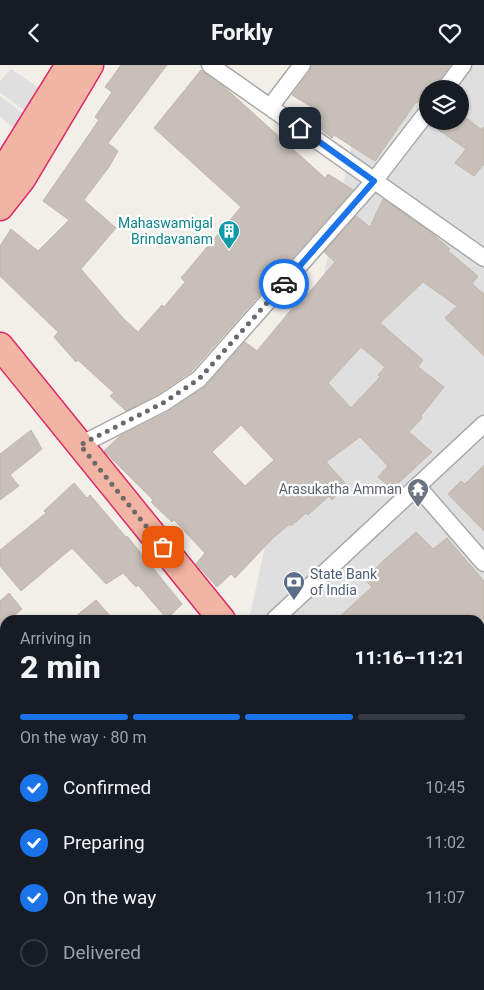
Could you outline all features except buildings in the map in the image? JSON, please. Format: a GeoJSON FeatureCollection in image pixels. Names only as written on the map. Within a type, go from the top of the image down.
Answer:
{"type":"FeatureCollection","features":[{"type":"Feature","properties":{"kind":"highway"},"geometry":{"type":"LineString","coordinates":[[0,176],[69,65]]}},
{"type":"Feature","properties":{"kind":"highway"},"geometry":{"type":"LineString","coordinates":[[0,207],[22,179],[90,65]]}},
{"type":"Feature","properties":{"kind":"highway"},"geometry":{"type":"LineString","coordinates":[[0,346],[218,615]]}},
{"type":"Feature","properties":{"kind":"street"},"geometry":{"type":"LineString","coordinates":[[210,65],[484,258]]}},
{"type":"Feature","properties":{"kind":"street"},"geometry":{"type":"LineString","coordinates":[[270,107],[302,65]]}},
{"type":"Feature","properties":{"kind":"street"},"geometry":{"type":"LineString","coordinates":[[452,80],[463,65]]}},
{"type":"Feature","properties":{"kind":"street"},"geometry":{"type":"LineString","coordinates":[[80,445],[163,403],[199,379],[374,181],[419,123]]}},
{"type":"Feature","properties":{"kind":"street"},"geometry":{"type":"LineString","coordinates":[[279,615],[484,424]]}},
{"type":"Feature","properties":{"kind":"street"},"geometry":{"type":"LineString","coordinates":[[418,487],[484,563]]}},
{"type":"Feature","properties":{"kind":"shaded area"},"geometry":{"type":"Polygon","coordinates":[[[369,65],[484,65],[484,615],[250,615],[369,65]]]}},
{"type":"Feature","properties":{"kind":"shaded area"},"geometry":{"type":"Polygon","coordinates":[[[11,69],[45,92],[28,113],[0,93],[0,81],[11,69]]]}},
{"type":"Feature","properties":{"kind":"shaded area"},"geometry":{"type":"Polygon","coordinates":[[[0,96],[24,114],[14,128],[0,117],[0,96]]]}},
{"type":"Feature","properties":{"kind":"way so far"},"geometry":{"type":"LineString","coordinates":[[163,547],[80,445],[163,403],[199,379],[284,284]]}},
{"type":"Feature","properties":{"kind":"place","name":"Mahaswamigal Brindavanam"},"geometry":{"type":"Point","coordinates":[229,250]}},
{"type":"Feature","properties":{"kind":"place","name":"Arasukatha Amman"},"geometry":{"type":"Point","coordinates":[418,508]}},
{"type":"Feature","properties":{"kind":"place","name":"State Bank of India"},"geometry":{"type":"Point","coordinates":[294,601]}},
{"type":"Feature","properties":{"kind":"route"},"geometry":{"type":"LineString","coordinates":[[284,284],[374,181],[300,128]]}}]}
